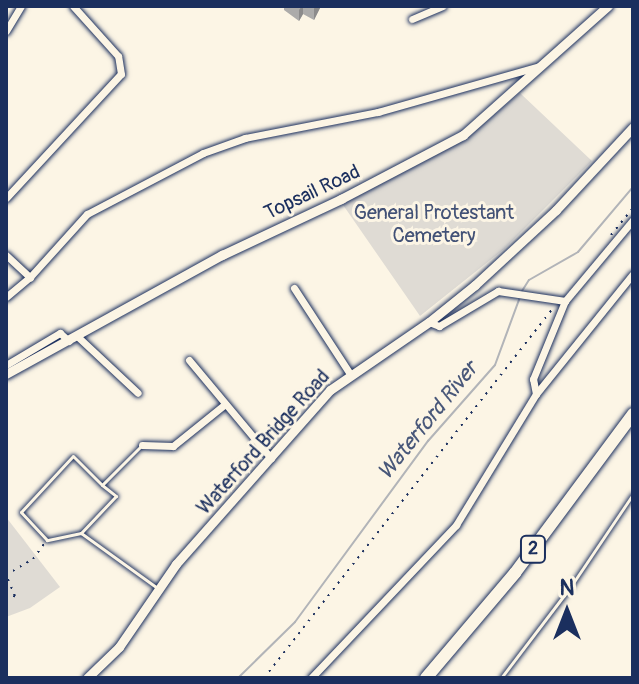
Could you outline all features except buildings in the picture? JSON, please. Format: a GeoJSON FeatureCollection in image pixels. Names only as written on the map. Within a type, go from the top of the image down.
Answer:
{"type":"FeatureCollection","features":[{"type":"Feature","properties":{"kind":"highway","name":"2"},"geometry":{"type":"LineString","coordinates":[[426,678],[515,573],[633,414]]}},
{"type":"Feature","properties":{"kind":"highway","name":"2"},"geometry":{"type":"LineString","coordinates":[[438,678],[521,579],[633,428]]}},
{"type":"Feature","properties":{"kind":"main road","name":"Topsail Road"},"geometry":{"type":"LineString","coordinates":[[6,374],[222,255],[341,199],[463,135],[608,6]]}},
{"type":"Feature","properties":{"kind":"main road","name":"Waterford Bridge Road"},"geometry":{"type":"LineString","coordinates":[[87,678],[119,647],[176,564],[323,397],[350,374],[429,322],[539,228],[633,127]]}},
{"type":"Feature","properties":{"kind":"street"},"geometry":{"type":"LineString","coordinates":[[6,31],[21,6]]}},
{"type":"Feature","properties":{"kind":"street"},"geometry":{"type":"LineString","coordinates":[[6,198],[121,74],[118,56],[73,6]]}},
{"type":"Feature","properties":{"kind":"street"},"geometry":{"type":"LineString","coordinates":[[412,19],[442,6]]}},
{"type":"Feature","properties":{"kind":"street"},"geometry":{"type":"LineString","coordinates":[[6,297],[30,277],[87,214],[203,153],[283,129],[378,112],[546,64]]}},
{"type":"Feature","properties":{"kind":"street"},"geometry":{"type":"LineString","coordinates":[[536,394],[533,379],[561,303],[633,220]]}},
{"type":"Feature","properties":{"kind":"street"},"geometry":{"type":"LineString","coordinates":[[6,255],[30,277]]}},
{"type":"Feature","properties":{"kind":"street"},"geometry":{"type":"LineString","coordinates":[[311,678],[456,525],[536,394],[633,274]]}},
{"type":"Feature","properties":{"kind":"street"},"geometry":{"type":"LineString","coordinates":[[294,288],[350,374]]}},
{"type":"Feature","properties":{"kind":"street"},"geometry":{"type":"LineString","coordinates":[[429,322],[439,326],[493,292],[513,291],[561,303]]}},
{"type":"Feature","properties":{"kind":"street"},"geometry":{"type":"LineString","coordinates":[[6,365],[60,333],[73,339],[138,393]]}},
{"type":"Feature","properties":{"kind":"street"},"geometry":{"type":"LineString","coordinates":[[189,360],[271,458]]}},
{"type":"Feature","properties":{"kind":"street"},"geometry":{"type":"LineString","coordinates":[[142,445],[173,446],[225,404]]}},
{"type":"Feature","properties":{"kind":"lane"},"geometry":{"type":"LineString","coordinates":[[102,485],[142,445]]}},
{"type":"Feature","properties":{"kind":"lane"},"geometry":{"type":"LineString","coordinates":[[73,456],[116,496],[81,533],[47,540],[21,512],[73,456]]}},
{"type":"Feature","properties":{"kind":"lane"},"geometry":{"type":"LineString","coordinates":[[501,678],[571,586],[633,494]]}},
{"type":"Feature","properties":{"kind":"lane"},"geometry":{"type":"LineString","coordinates":[[81,533],[159,589]]}},
{"type":"Feature","properties":{"kind":"path"},"geometry":{"type":"LineString","coordinates":[[264,678],[561,303]]}},
{"type":"Feature","properties":{"kind":"path"},"geometry":{"type":"LineString","coordinates":[[6,600],[15,596],[6,575],[33,559],[47,540]]}},
{"type":"Feature","properties":{"kind":"green space","name":"General Protestant Cemetery"},"geometry":{"type":"Polygon","coordinates":[[[520,93],[592,161],[504,249],[420,316],[341,202],[467,138],[520,93]]]}},
{"type":"Feature","properties":{"kind":"green space"},"geometry":{"type":"Polygon","coordinates":[[[6,517],[60,587],[30,608],[6,617],[6,517]]]}},
{"type":"Feature","properties":{"kind":"waterway","name":"Waterford River"},"geometry":{"type":"LineString","coordinates":[[522,291],[529,280],[578,252],[633,187]]}},
{"type":"Feature","properties":{"kind":"waterway","name":"Waterford River"},"geometry":{"type":"LineString","coordinates":[[238,678],[295,622],[428,441],[495,365],[520,297]]}}]}
